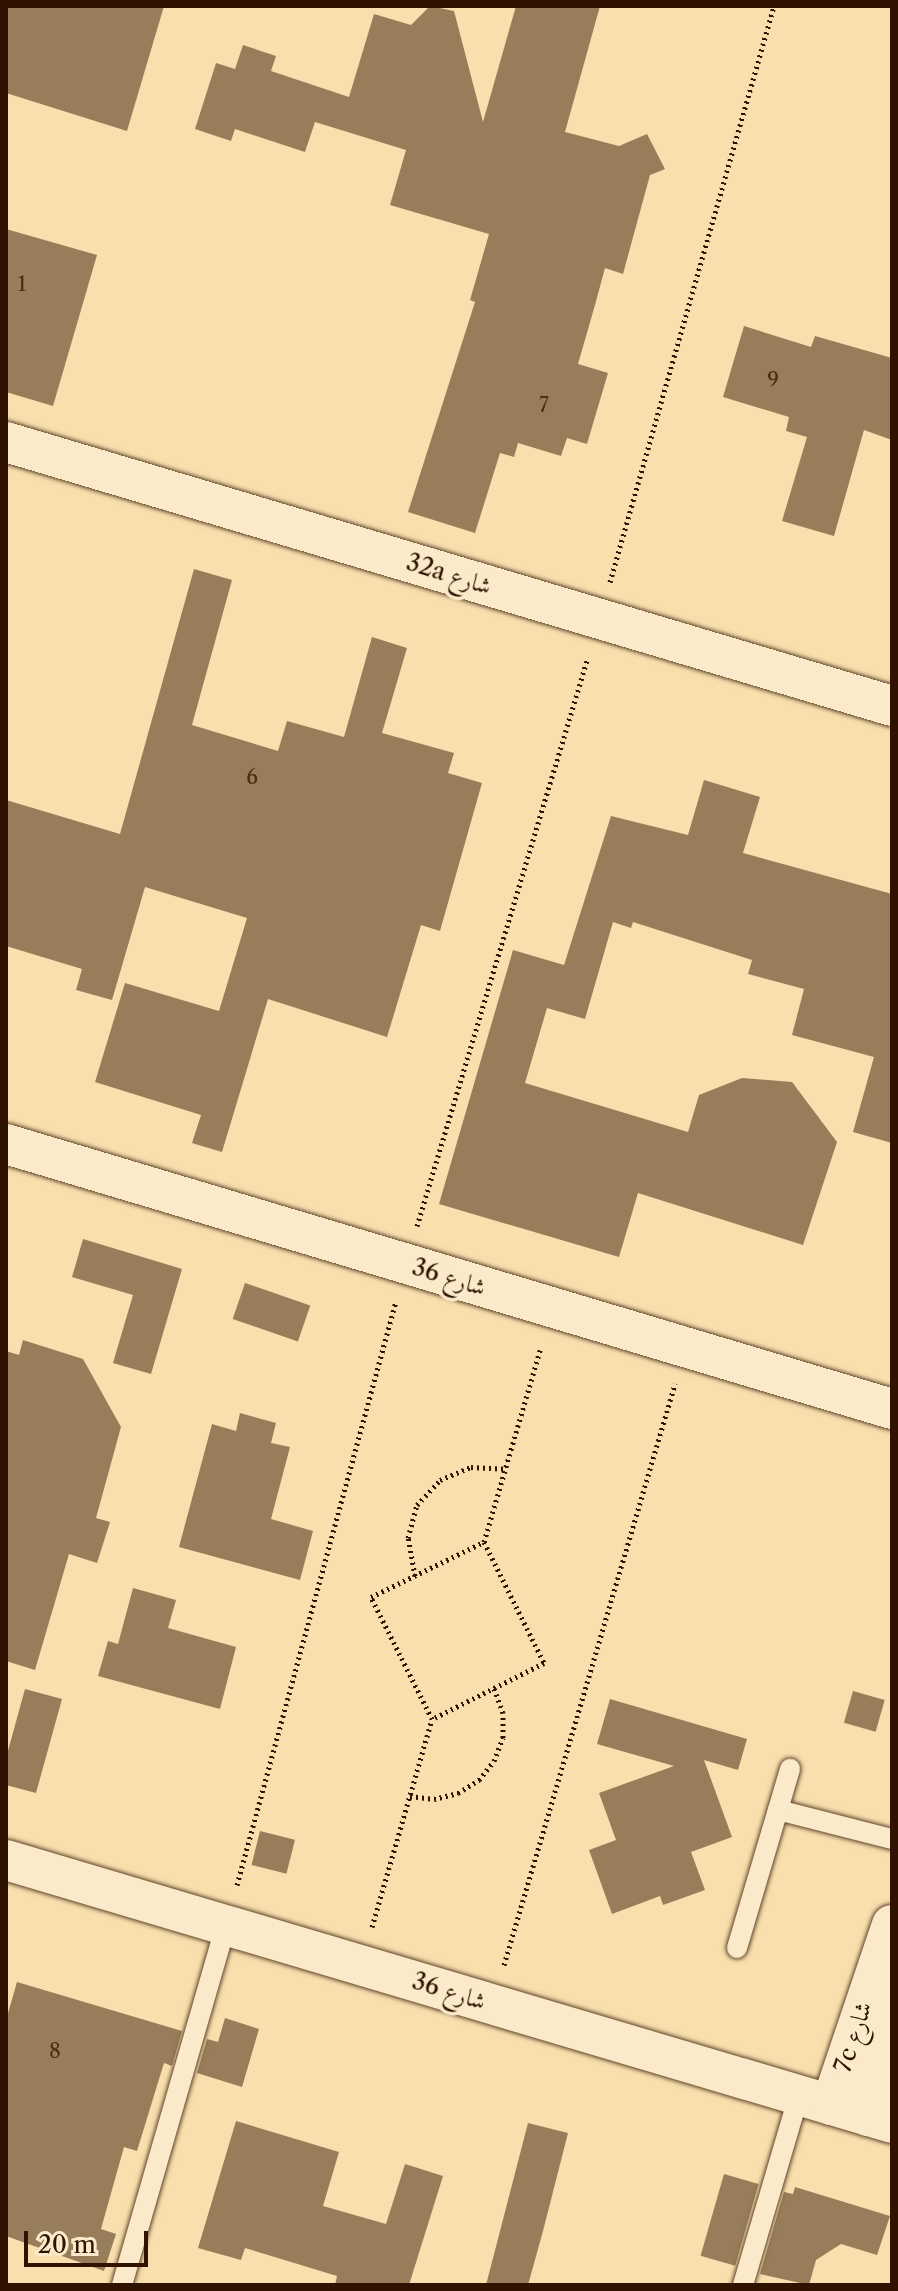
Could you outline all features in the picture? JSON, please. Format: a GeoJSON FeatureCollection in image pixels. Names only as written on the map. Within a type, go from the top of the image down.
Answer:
{"type":"FeatureCollection","features":[{"type":"Feature","properties":{"kind":"street","name":"32a شارع"},"geometry":{"type":"LineString","coordinates":[[6,442],[892,706]]}},
{"type":"Feature","properties":{"kind":"street","name":"شارع 36"},"geometry":{"type":"LineString","coordinates":[[6,1144],[892,1409]]}},
{"type":"Feature","properties":{"kind":"street","name":"شارع 36"},"geometry":{"type":"LineString","coordinates":[[6,1860],[847,2110]]}},
{"type":"Feature","properties":{"kind":"street","name":"7c شارع"},"geometry":{"type":"LineString","coordinates":[[847,2110],[892,1925]]}},
{"type":"Feature","properties":{"kind":"street","name":"7c شارع"},"geometry":{"type":"LineString","coordinates":[[847,2110],[892,2014]]}},
{"type":"Feature","properties":{"kind":"lane"},"geometry":{"type":"LineString","coordinates":[[737,1948],[790,1769]]}},
{"type":"Feature","properties":{"kind":"lane"},"geometry":{"type":"LineString","coordinates":[[778,1810],[892,1839]]}},
{"type":"Feature","properties":{"kind":"lane"},"geometry":{"type":"LineString","coordinates":[[122,2285],[226,1925]]}},
{"type":"Feature","properties":{"kind":"lane"},"geometry":{"type":"LineString","coordinates":[[743,2285],[847,2110]]}},
{"type":"Feature","properties":{"kind":"path"},"geometry":{"type":"LineString","coordinates":[[226,1925],[406,1264],[599,619],[774,6]]}},
{"type":"Feature","properties":{"kind":"path"},"geometry":{"type":"LineString","coordinates":[[432,1719],[544,1663],[484,1542],[553,1308]]}},
{"type":"Feature","properties":{"kind":"path"},"geometry":{"type":"LineString","coordinates":[[492,2004],[686,1347]]}},
{"type":"Feature","properties":{"kind":"path"},"geometry":{"type":"LineString","coordinates":[[415,1576],[408,1538],[417,1505],[440,1480],[461,1471],[505,1469]]}},
{"type":"Feature","properties":{"kind":"path"},"geometry":{"type":"LineString","coordinates":[[361,1965],[432,1719],[371,1597],[484,1542]]}},
{"type":"Feature","properties":{"kind":"path"},"geometry":{"type":"LineString","coordinates":[[410,1796],[434,1799],[458,1793],[487,1770],[503,1738],[503,1713],[494,1688]]}},
{"type":"Feature","properties":{"kind":"building"},"geometry":{"type":"Polygon","coordinates":[[[6,6],[164,6],[127,131],[6,93],[6,6]]]}},
{"type":"Feature","properties":{"kind":"building"},"geometry":{"type":"Polygon","coordinates":[[[430,6],[454,11],[483,122],[516,6],[600,6],[565,132],[619,146],[647,134],[665,169],[650,175],[623,274],[605,268],[578,364],[608,373],[587,444],[567,438],[561,456],[518,443],[514,457],[500,453],[475,533],[408,512],[475,302],[470,300],[489,234],[390,205],[406,150],[315,122],[305,152],[235,129],[231,141],[195,129],[216,63],[235,69],[243,45],[276,56],[271,71],[349,97],[374,14],[411,25],[430,6]]]}},
{"type":"Feature","properties":{"kind":"building"},"geometry":{"type":"Polygon","coordinates":[[[6,229],[97,255],[53,406],[6,392],[6,229]]]}},
{"type":"Feature","properties":{"kind":"building"},"geometry":{"type":"Polygon","coordinates":[[[744,326],[811,347],[815,336],[892,358],[892,440],[864,430],[834,536],[782,521],[807,437],[786,431],[789,417],[723,397],[744,326]]]}},
{"type":"Feature","properties":{"kind":"building"},"geometry":{"type":"Polygon","coordinates":[[[194,569],[232,580],[192,725],[278,751],[287,721],[344,737],[372,637],[407,648],[382,733],[454,753],[448,773],[482,783],[440,931],[421,925],[387,1037],[268,999],[222,1152],[192,1143],[201,1115],[95,1082],[125,983],[219,1011],[247,918],[145,887],[112,1000],[76,990],[82,969],[6,946],[6,800],[120,834],[194,569]]]}},
{"type":"Feature","properties":{"kind":"building"},"geometry":{"type":"Polygon","coordinates":[[[704,780],[760,797],[743,853],[892,894],[892,1143],[853,1132],[874,1057],[792,1035],[804,989],[748,974],[752,960],[633,922],[631,928],[613,922],[585,1019],[547,1008],[525,1083],[688,1132],[699,1095],[742,1078],[792,1082],[837,1142],[803,1245],[638,1193],[619,1257],[439,1204],[513,950],[564,965],[611,816],[688,835],[704,780]]]}},
{"type":"Feature","properties":{"kind":"building"},"geometry":{"type":"Polygon","coordinates":[[[83,1239],[182,1269],[151,1374],[113,1363],[133,1295],[72,1277],[83,1239]]]}},
{"type":"Feature","properties":{"kind":"building"},"geometry":{"type":"Polygon","coordinates":[[[245,1283],[310,1305],[298,1341],[233,1319],[245,1283]]]}},
{"type":"Feature","properties":{"kind":"building"},"geometry":{"type":"Polygon","coordinates":[[[23,1340],[83,1359],[121,1427],[96,1518],[110,1522],[97,1563],[69,1554],[35,1670],[6,1661],[6,1351],[19,1355],[23,1340]]]}},
{"type":"Feature","properties":{"kind":"building"},"geometry":{"type":"Polygon","coordinates":[[[240,1413],[276,1423],[271,1443],[290,1447],[271,1519],[313,1531],[300,1580],[179,1547],[212,1424],[236,1431],[240,1413]]]}},
{"type":"Feature","properties":{"kind":"building"},"geometry":{"type":"Polygon","coordinates":[[[133,1588],[176,1600],[168,1628],[236,1647],[220,1709],[98,1676],[108,1641],[118,1644],[133,1588]]]}},
{"type":"Feature","properties":{"kind":"building"},"geometry":{"type":"Polygon","coordinates":[[[25,1689],[62,1699],[36,1793],[6,1785],[6,1758],[25,1689]]]}},
{"type":"Feature","properties":{"kind":"building"},"geometry":{"type":"Polygon","coordinates":[[[853,1691],[885,1700],[876,1732],[844,1723],[853,1691]]]}},
{"type":"Feature","properties":{"kind":"building"},"geometry":{"type":"Polygon","coordinates":[[[610,1699],[747,1739],[738,1770],[704,1760],[732,1837],[691,1852],[705,1890],[663,1905],[660,1896],[612,1914],[589,1850],[616,1840],[599,1793],[674,1766],[597,1744],[610,1699]]]}},
{"type":"Feature","properties":{"kind":"building"},"geometry":{"type":"Polygon","coordinates":[[[260,1831],[295,1840],[286,1874],[252,1865],[260,1831]]]}},
{"type":"Feature","properties":{"kind":"building"},"geometry":{"type":"Polygon","coordinates":[[[17,1982],[182,2031],[172,2066],[164,2063],[137,2151],[124,2147],[101,2229],[116,2234],[104,2271],[6,2236],[6,2020],[17,1982]]]}},
{"type":"Feature","properties":{"kind":"building"},"geometry":{"type":"Polygon","coordinates":[[[225,2018],[259,2029],[242,2087],[197,2073],[207,2039],[218,2042],[225,2018]]]}},
{"type":"Feature","properties":{"kind":"building"},"geometry":{"type":"Polygon","coordinates":[[[236,2121],[339,2152],[323,2206],[386,2224],[405,2164],[443,2176],[409,2285],[335,2285],[337,2276],[245,2248],[241,2260],[198,2248],[236,2121]]]}},
{"type":"Feature","properties":{"kind":"building"},"geometry":{"type":"Polygon","coordinates":[[[528,2123],[568,2133],[543,2231],[528,2285],[486,2285],[528,2123]]]}},
{"type":"Feature","properties":{"kind":"building"},"geometry":{"type":"Polygon","coordinates":[[[724,2174],[759,2184],[735,2266],[701,2256],[724,2174]]]}},
{"type":"Feature","properties":{"kind":"building"},"geometry":{"type":"Polygon","coordinates":[[[795,2187],[890,2216],[877,2255],[841,2244],[816,2260],[809,2285],[760,2274],[784,2192],[793,2194],[795,2187]]]}}]}
